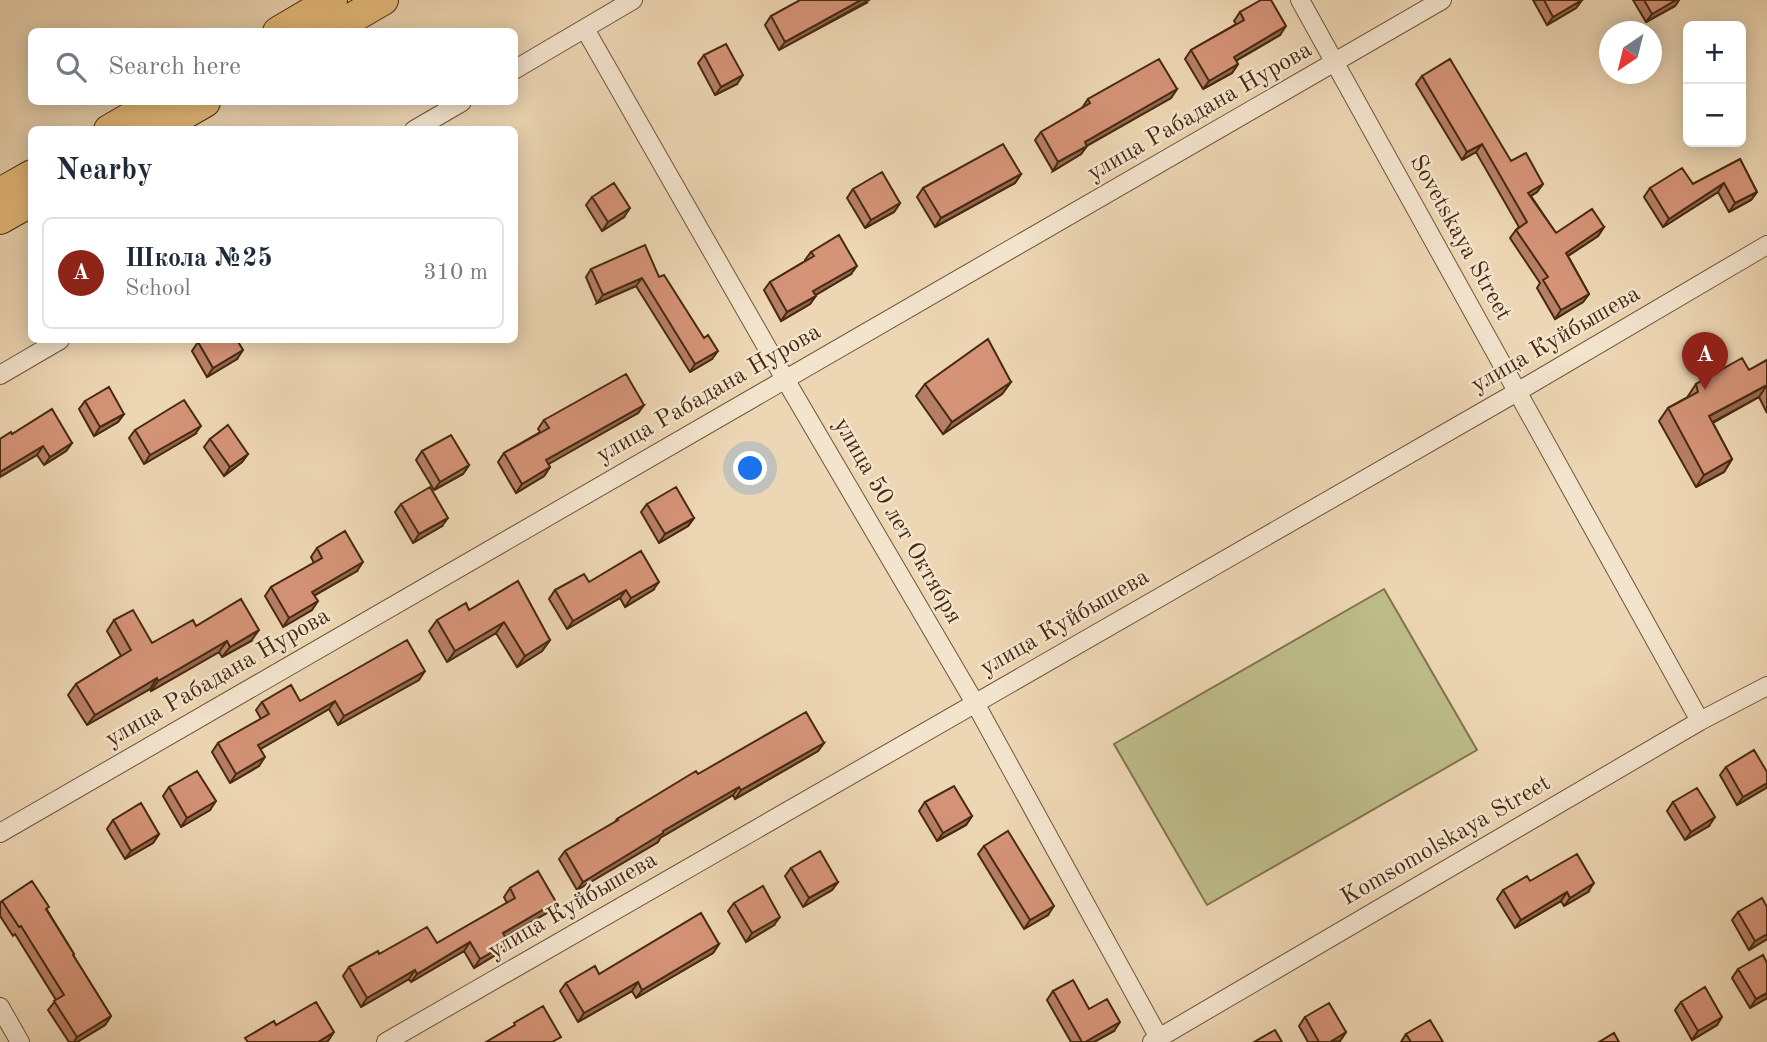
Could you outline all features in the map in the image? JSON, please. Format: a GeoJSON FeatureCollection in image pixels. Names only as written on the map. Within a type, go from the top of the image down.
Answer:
{"type":"FeatureCollection","features":[{"type":"Feature","properties":{"kind":"highway"},"geometry":{"type":"LineString","coordinates":[[285,28],[332,0]]}},
{"type":"Feature","properties":{"kind":"highway"},"geometry":{"type":"LineString","coordinates":[[335,28],[383,0]]}},
{"type":"Feature","properties":{"kind":"highway"},"geometry":{"type":"LineString","coordinates":[[116,126],[152,105]]}},
{"type":"Feature","properties":{"kind":"highway"},"geometry":{"type":"LineString","coordinates":[[163,126],[200,105]]}},
{"type":"Feature","properties":{"kind":"highway"},"geometry":{"type":"LineString","coordinates":[[0,193],[28,176]]}},
{"type":"Feature","properties":{"kind":"highway"},"geometry":{"type":"LineString","coordinates":[[0,219],[28,203]]}},
{"type":"Feature","properties":{"kind":"street"},"geometry":{"type":"LineString","coordinates":[[518,68],[633,0]]}},
{"type":"Feature","properties":{"kind":"street","name":"Sovetskaya Street"},"geometry":{"type":"LineString","coordinates":[[1300,0],[1700,721]]}},
{"type":"Feature","properties":{"kind":"street","name":"улица Рабадана Нурова"},"geometry":{"type":"LineString","coordinates":[[0,833],[1442,0]]}},
{"type":"Feature","properties":{"kind":"street","name":"улица 50 лет Октября"},"geometry":{"type":"LineString","coordinates":[[585,29],[785,379],[975,703],[1157,1041]]}},
{"type":"Feature","properties":{"kind":"street"},"geometry":{"type":"LineString","coordinates":[[421,126],[457,105]]}},
{"type":"Feature","properties":{"kind":"street","name":"улица Куйбышева"},"geometry":{"type":"LineString","coordinates":[[386,1042],[1517,392],[1767,245]]}},
{"type":"Feature","properties":{"kind":"street"},"geometry":{"type":"LineString","coordinates":[[0,375],[55,343]]}},
{"type":"Feature","properties":{"kind":"street","name":"Komsomolskaya Street"},"geometry":{"type":"LineString","coordinates":[[1157,1041],[1700,721],[1767,686]]}},
{"type":"Feature","properties":{"kind":"street"},"geometry":{"type":"LineString","coordinates":[[0,1007],[20,1042]]}},
{"type":"Feature","properties":{"kind":"shaded area"},"geometry":{"type":"Polygon","coordinates":[[[1384,589],[1477,750],[1207,905],[1114,744],[1384,589]]]}},
{"type":"Feature","properties":{"kind":"building"},"geometry":{"type":"Polygon","coordinates":[[[800,0],[861,0],[785,42],[771,16],[800,0]]]}},
{"type":"Feature","properties":{"kind":"building"},"geometry":{"type":"Polygon","coordinates":[[[1261,0],[1271,0],[1286,26],[1234,57],[1238,64],[1209,81],[1191,50],[1244,20],[1240,12],[1261,0]]]}},
{"type":"Feature","properties":{"kind":"building"},"geometry":{"type":"Polygon","coordinates":[[[1544,0],[1582,0],[1553,17],[1544,0]]]}},
{"type":"Feature","properties":{"kind":"building"},"geometry":{"type":"Polygon","coordinates":[[[1644,0],[1676,0],[1652,14],[1644,0]]]}},
{"type":"Feature","properties":{"kind":"building"},"geometry":{"type":"Polygon","coordinates":[[[726,44],[743,75],[721,87],[704,55],[726,44]]]}},
{"type":"Feature","properties":{"kind":"building"},"geometry":{"type":"Polygon","coordinates":[[[1159,59],[1177,89],[1085,142],[1087,146],[1058,162],[1041,132],[1090,103],[1088,99],[1159,59]]]}},
{"type":"Feature","properties":{"kind":"building"},"geometry":{"type":"Polygon","coordinates":[[[1450,59],[1511,161],[1526,153],[1543,184],[1528,193],[1556,233],[1592,209],[1604,227],[1566,253],[1589,294],[1561,310],[1543,280],[1548,277],[1516,230],[1527,222],[1482,144],[1467,152],[1422,76],[1450,59]]]}},
{"type":"Feature","properties":{"kind":"building"},"geometry":{"type":"Polygon","coordinates":[[[1003,144],[1021,174],[941,218],[923,188],[1003,144]]]}},
{"type":"Feature","properties":{"kind":"building"},"geometry":{"type":"Polygon","coordinates":[[[1740,159],[1757,192],[1735,203],[1724,183],[1669,219],[1650,188],[1682,168],[1693,184],[1740,159]]]}},
{"type":"Feature","properties":{"kind":"building"},"geometry":{"type":"Polygon","coordinates":[[[882,172],[900,203],[871,220],[853,189],[882,172]]]}},
{"type":"Feature","properties":{"kind":"building"},"geometry":{"type":"Polygon","coordinates":[[[614,183],[630,208],[608,222],[592,197],[614,183]]]}},
{"type":"Feature","properties":{"kind":"building"},"geometry":{"type":"Polygon","coordinates":[[[839,235],[857,266],[813,291],[816,296],[787,312],[770,282],[814,256],[811,252],[839,235]]]}},
{"type":"Feature","properties":{"kind":"building"},"geometry":{"type":"Polygon","coordinates":[[[645,245],[659,277],[664,275],[704,338],[708,335],[718,351],[695,364],[642,278],[603,295],[591,269],[645,245]]]}},
{"type":"Feature","properties":{"kind":"building"},"geometry":{"type":"Polygon","coordinates":[[[988,339],[1011,382],[952,422],[925,384],[988,339]]]}},
{"type":"Feature","properties":{"kind":"building"},"geometry":{"type":"Polygon","coordinates":[[[199,343],[239,343],[243,350],[213,368],[199,343]]]}},
{"type":"Feature","properties":{"kind":"building"},"geometry":{"type":"Polygon","coordinates":[[[1742,358],[1749,370],[1767,360],[1767,385],[1709,416],[1732,459],[1704,475],[1668,408],[1698,392],[1696,384],[1742,358]]]}},
{"type":"Feature","properties":{"kind":"building"},"geometry":{"type":"Polygon","coordinates":[[[626,374],[644,405],[546,460],[550,467],[522,484],[504,453],[549,428],[544,420],[626,374]]]}},
{"type":"Feature","properties":{"kind":"building"},"geometry":{"type":"Polygon","coordinates":[[[109,387],[124,414],[100,427],[85,401],[109,387]]]}},
{"type":"Feature","properties":{"kind":"building"},"geometry":{"type":"Polygon","coordinates":[[[184,400],[201,426],[150,455],[135,430],[184,400]]]}},
{"type":"Feature","properties":{"kind":"building"},"geometry":{"type":"Polygon","coordinates":[[[52,409],[72,443],[50,457],[43,446],[0,472],[0,439],[52,409]]]}},
{"type":"Feature","properties":{"kind":"building"},"geometry":{"type":"Polygon","coordinates":[[[228,425],[248,454],[230,467],[210,439],[228,425]]]}},
{"type":"Feature","properties":{"kind":"building"},"geometry":{"type":"Polygon","coordinates":[[[451,435],[469,465],[440,482],[422,451],[451,435]]]}},
{"type":"Feature","properties":{"kind":"building"},"geometry":{"type":"Polygon","coordinates":[[[430,487],[448,518],[419,534],[401,504],[430,487]]]}},
{"type":"Feature","properties":{"kind":"building"},"geometry":{"type":"Polygon","coordinates":[[[676,487],[694,518],[665,534],[647,504],[676,487]]]}},
{"type":"Feature","properties":{"kind":"building"},"geometry":{"type":"Polygon","coordinates":[[[345,531],[363,562],[312,592],[318,601],[289,618],[271,587],[322,558],[317,548],[345,531]]]}},
{"type":"Feature","properties":{"kind":"building"},"geometry":{"type":"Polygon","coordinates":[[[641,551],[659,582],[631,598],[626,590],[573,621],[555,590],[584,574],[589,582],[641,551]]]}},
{"type":"Feature","properties":{"kind":"building"},"geometry":{"type":"Polygon","coordinates":[[[518,581],[550,640],[525,656],[504,622],[455,651],[437,620],[466,603],[469,610],[518,581]]]}},
{"type":"Feature","properties":{"kind":"building"},"geometry":{"type":"Polygon","coordinates":[[[241,599],[259,630],[230,647],[227,641],[95,715],[76,684],[131,650],[114,620],[133,610],[152,643],[193,620],[196,626],[241,599]]]}},
{"type":"Feature","properties":{"kind":"building"},"geometry":{"type":"Polygon","coordinates":[[[407,640],[425,671],[344,716],[335,701],[258,745],[265,757],[236,774],[218,743],[269,714],[262,702],[291,685],[300,701],[407,640]]]}},
{"type":"Feature","properties":{"kind":"building"},"geometry":{"type":"Polygon","coordinates":[[[806,712],[824,743],[741,790],[739,787],[583,882],[565,851],[696,771],[698,774],[806,712]]]}},
{"type":"Feature","properties":{"kind":"building"},"geometry":{"type":"Polygon","coordinates":[[[1754,750],[1767,772],[1767,783],[1743,797],[1726,767],[1754,750]]]}},
{"type":"Feature","properties":{"kind":"building"},"geometry":{"type":"Polygon","coordinates":[[[197,771],[216,801],[187,818],[169,787],[197,771]]]}},
{"type":"Feature","properties":{"kind":"building"},"geometry":{"type":"Polygon","coordinates":[[[954,786],[972,816],[943,833],[925,802],[954,786]]]}},
{"type":"Feature","properties":{"kind":"building"},"geometry":{"type":"Polygon","coordinates":[[[1697,788],[1715,817],[1691,832],[1673,802],[1697,788]]]}},
{"type":"Feature","properties":{"kind":"building"},"geometry":{"type":"Polygon","coordinates":[[[141,803],[159,834],[131,851],[113,820],[141,803]]]}},
{"type":"Feature","properties":{"kind":"building"},"geometry":{"type":"Polygon","coordinates":[[[1008,831],[1054,906],[1030,920],[984,846],[1008,831]]]}},
{"type":"Feature","properties":{"kind":"building"},"geometry":{"type":"Polygon","coordinates":[[[820,851],[838,882],[809,898],[791,868],[820,851]]]}},
{"type":"Feature","properties":{"kind":"building"},"geometry":{"type":"Polygon","coordinates":[[[1577,854],[1594,883],[1570,898],[1567,892],[1521,920],[1503,890],[1527,876],[1530,881],[1577,854]]]}},
{"type":"Feature","properties":{"kind":"building"},"geometry":{"type":"Polygon","coordinates":[[[538,871],[556,902],[503,933],[508,943],[480,959],[470,942],[417,974],[415,970],[367,998],[349,967],[378,951],[379,954],[427,927],[437,943],[515,898],[510,888],[538,871]]]}},
{"type":"Feature","properties":{"kind":"building"},"geometry":{"type":"Polygon","coordinates":[[[32,881],[111,1016],[77,1037],[54,1001],[64,995],[2,901],[32,881]]]}},
{"type":"Feature","properties":{"kind":"building"},"geometry":{"type":"Polygon","coordinates":[[[763,886],[780,917],[752,933],[734,903],[763,886]]]}},
{"type":"Feature","properties":{"kind":"building"},"geometry":{"type":"Polygon","coordinates":[[[1762,898],[1767,907],[1767,934],[1755,941],[1738,912],[1762,898]]]}},
{"type":"Feature","properties":{"kind":"building"},"geometry":{"type":"Polygon","coordinates":[[[701,913],[719,944],[642,990],[638,982],[584,1013],[566,983],[595,966],[599,974],[701,913]]]}},
{"type":"Feature","properties":{"kind":"building"},"geometry":{"type":"Polygon","coordinates":[[[1763,955],[1767,963],[1767,993],[1756,999],[1738,969],[1763,955]]]}},
{"type":"Feature","properties":{"kind":"building"},"geometry":{"type":"Polygon","coordinates":[[[1073,980],[1089,1009],[1107,999],[1120,1022],[1085,1042],[1082,1042],[1053,991],[1073,980]]]}},
{"type":"Feature","properties":{"kind":"building"},"geometry":{"type":"Polygon","coordinates":[[[1705,987],[1722,1017],[1698,1031],[1681,1002],[1705,987]]]}},
{"type":"Feature","properties":{"kind":"building"},"geometry":{"type":"Polygon","coordinates":[[[316,1002],[334,1032],[318,1042],[248,1042],[245,1038],[274,1021],[276,1025],[316,1002]]]}},
{"type":"Feature","properties":{"kind":"building"},"geometry":{"type":"Polygon","coordinates":[[[1329,1003],[1346,1032],[1330,1042],[1319,1042],[1305,1017],[1329,1003]]]}},
{"type":"Feature","properties":{"kind":"building"},"geometry":{"type":"Polygon","coordinates":[[[543,1006],[561,1037],[552,1042],[486,1042],[515,1025],[514,1023],[543,1006]]]}},
{"type":"Feature","properties":{"kind":"building"},"geometry":{"type":"Polygon","coordinates":[[[1430,1020],[1443,1042],[1411,1042],[1406,1034],[1430,1020]]]}},
{"type":"Feature","properties":{"kind":"building"},"geometry":{"type":"Polygon","coordinates":[[[1275,1030],[1282,1042],[1254,1042],[1275,1030]]]}},
{"type":"Feature","properties":{"kind":"building"},"geometry":{"type":"Polygon","coordinates":[[[1614,1033],[1619,1042],[1599,1042],[1614,1033]]]}},
{"type":"Feature","properties":{"kind":"place","name":"Школа №25"},"geometry":{"type":"Point","coordinates":[1705,390]}}]}
